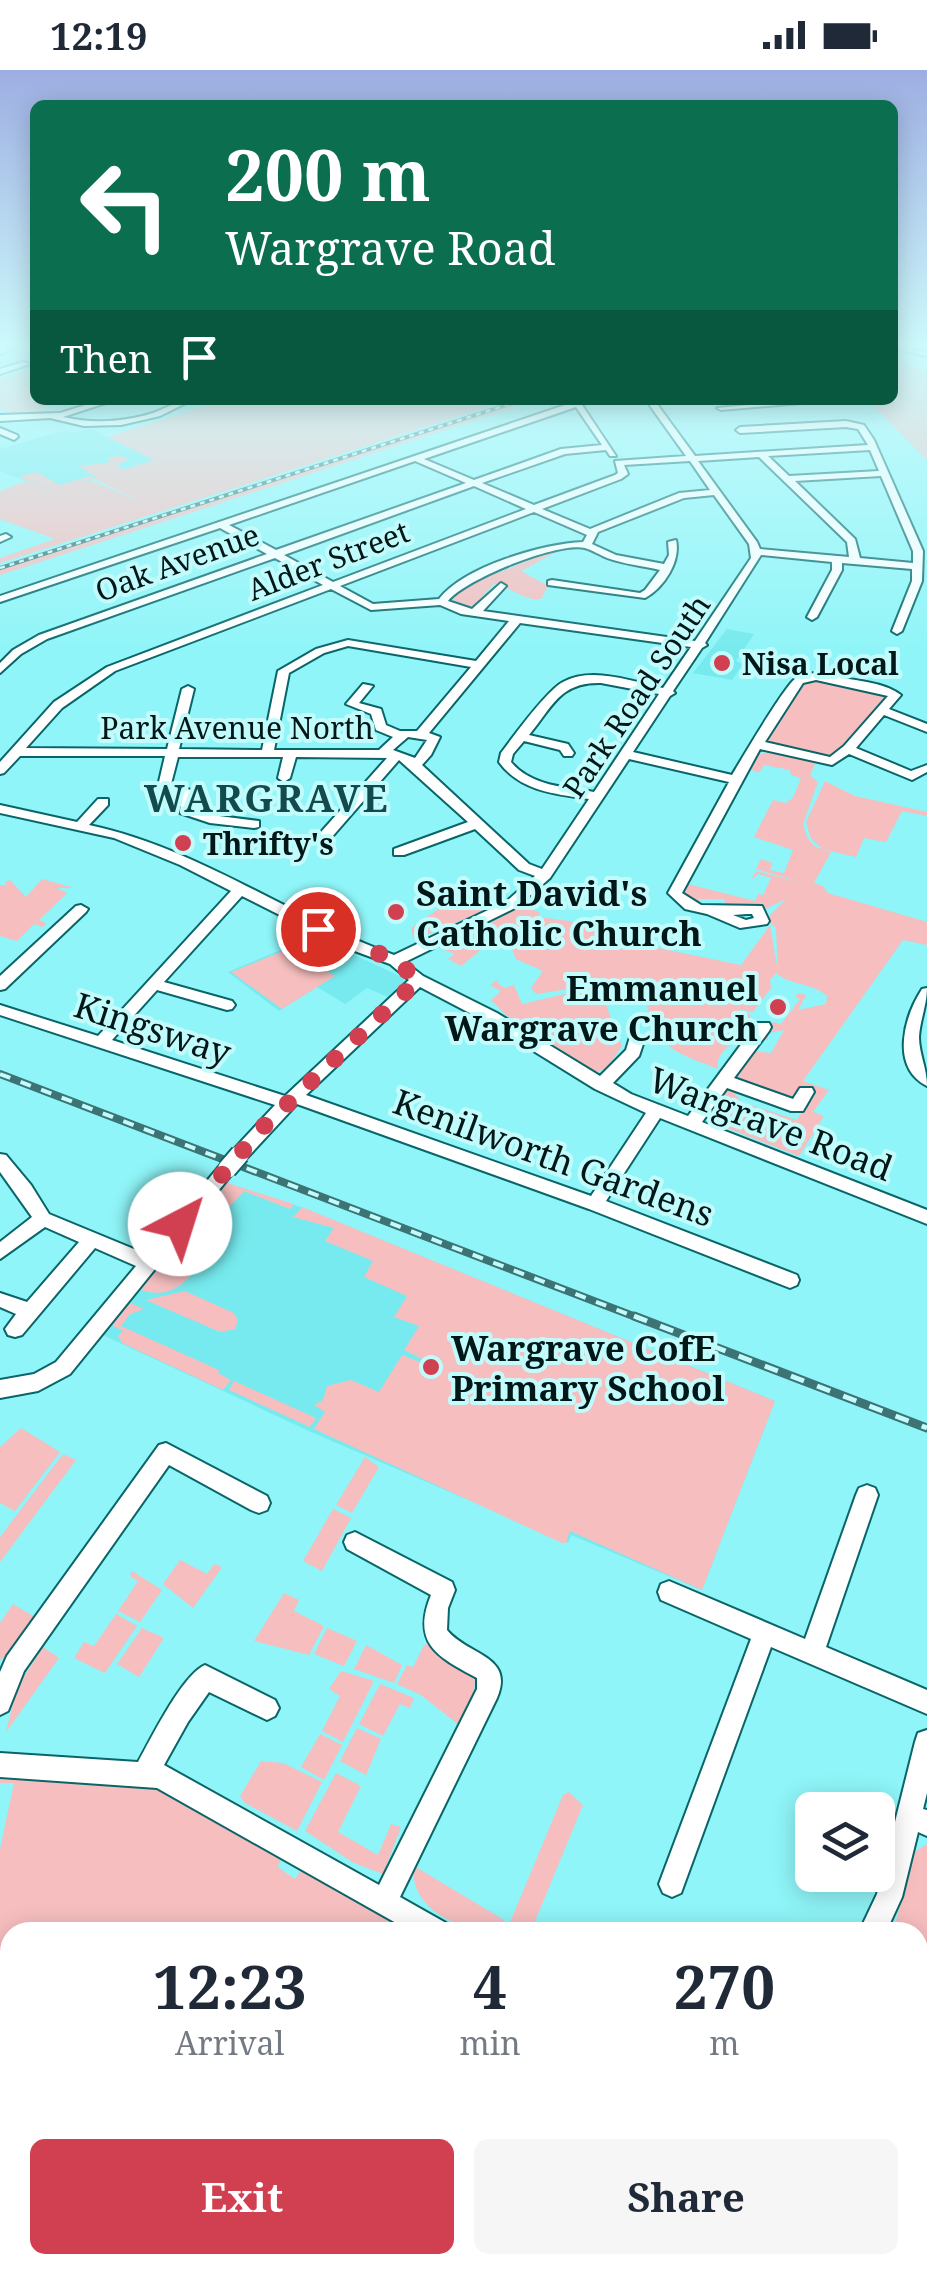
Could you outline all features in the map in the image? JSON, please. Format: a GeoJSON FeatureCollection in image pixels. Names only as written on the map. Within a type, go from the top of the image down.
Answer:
{"type":"FeatureCollection","features":[{"type":"Feature","properties":{"kind":"street"},"geometry":{"type":"LineString","coordinates":[[0,600],[441,451]]}},
{"type":"Feature","properties":{"kind":"street","name":"Oak Avenue"},"geometry":{"type":"LineString","coordinates":[[2,665],[43,637],[567,451]]}},
{"type":"Feature","properties":{"kind":"street"},"geometry":{"type":"LineString","coordinates":[[610,451],[618,463],[809,451]]}},
{"type":"Feature","properties":{"kind":"street"},"geometry":{"type":"LineString","coordinates":[[687,451],[758,552],[919,567]]}},
{"type":"Feature","properties":{"kind":"street"},"geometry":{"type":"LineString","coordinates":[[752,451],[790,479],[852,541],[855,561]]}},
{"type":"Feature","properties":{"kind":"street"},"geometry":{"type":"LineString","coordinates":[[875,451],[917,546],[918,580],[897,631]]}},
{"type":"Feature","properties":{"kind":"street"},"geometry":{"type":"LineString","coordinates":[[417,459],[591,532],[686,494],[717,492]]}},
{"type":"Feature","properties":{"kind":"street","name":"Alder Street"},"geometry":{"type":"LineString","coordinates":[[0,770],[20,756],[58,706],[111,669],[620,476],[618,463]]}},
{"type":"Feature","properties":{"kind":"street"},"geometry":{"type":"LineString","coordinates":[[790,479],[886,473]]}},
{"type":"Feature","properties":{"kind":"street"},"geometry":{"type":"LineString","coordinates":[[221,524],[374,607],[442,602],[476,614],[701,645]]}},
{"type":"Feature","properties":{"kind":"street"},"geometry":{"type":"LineString","coordinates":[[586,545],[591,532]]}},
{"type":"Feature","properties":{"kind":"street"},"geometry":{"type":"LineString","coordinates":[[552,583],[641,596],[649,592],[667,568],[674,555],[673,542]]}},
{"type":"Feature","properties":{"kind":"street"},"geometry":{"type":"LineString","coordinates":[[442,602],[452,587],[565,544],[586,545],[613,557],[667,568]]}},
{"type":"Feature","properties":{"kind":"street","name":"Park Road South"},"geometry":{"type":"LineString","coordinates":[[395,960],[512,904],[545,875],[701,645],[758,552]]}},
{"type":"Feature","properties":{"kind":"street"},"geometry":{"type":"LineString","coordinates":[[812,617],[837,570],[837,559]]}},
{"type":"Feature","properties":{"kind":"street"},"geometry":{"type":"LineString","coordinates":[[476,614],[501,586]]}},
{"type":"Feature","properties":{"kind":"street"},"geometry":{"type":"LineString","coordinates":[[422,733],[517,619]]}},
{"type":"Feature","properties":{"kind":"street"},"geometry":{"type":"LineString","coordinates":[[268,750],[284,671],[334,645],[348,643],[479,665]]}},
{"type":"Feature","properties":{"kind":"street"},"geometry":{"type":"LineString","coordinates":[[706,909],[681,902],[675,893],[756,744],[801,679],[816,676],[887,690],[895,698],[838,758],[827,761],[756,744]]}},
{"type":"Feature","properties":{"kind":"street"},"geometry":{"type":"LineString","coordinates":[[599,797],[526,781],[511,773],[505,762],[563,686],[574,680],[605,680],[669,693]]}},
{"type":"Feature","properties":{"kind":"street"},"geometry":{"type":"LineString","coordinates":[[367,686],[352,704],[374,709],[380,728],[401,736],[422,733],[434,740],[414,766]]}},
{"type":"Feature","properties":{"kind":"street"},"geometry":{"type":"LineString","coordinates":[[188,690],[164,786],[191,797],[185,810],[193,814],[217,822],[254,826]]}},
{"type":"Feature","properties":{"kind":"street"},"geometry":{"type":"LineString","coordinates":[[883,711],[927,728]]}},
{"type":"Feature","properties":{"kind":"street"},"geometry":{"type":"LineString","coordinates":[[326,835],[401,736]]}},
{"type":"Feature","properties":{"kind":"street"},"geometry":{"type":"LineString","coordinates":[[522,737],[564,747],[568,753]]}},
{"type":"Feature","properties":{"kind":"street"},"geometry":{"type":"LineString","coordinates":[[0,748],[20,756]]}},
{"type":"Feature","properties":{"kind":"street"},"geometry":{"type":"LineString","coordinates":[[848,749],[912,776],[925,768]]}},
{"type":"Feature","properties":{"kind":"street","name":"Park Avenue North"},"geometry":{"type":"LineString","coordinates":[[20,756],[56,751],[391,753],[414,766],[524,867],[545,875]]}},
{"type":"Feature","properties":{"kind":"street"},"geometry":{"type":"LineString","coordinates":[[280,774],[290,752]]}},
{"type":"Feature","properties":{"kind":"street"},"geometry":{"type":"LineString","coordinates":[[628,755],[736,780]]}},
{"type":"Feature","properties":{"kind":"street"},"geometry":{"type":"LineString","coordinates":[[80,826],[103,802]]}},
{"type":"Feature","properties":{"kind":"street","name":"Wargrave Road"},"geometry":{"type":"LineString","coordinates":[[0,809],[80,826],[154,848],[346,943],[395,960],[418,980],[655,1112],[926,1214]]}},
{"type":"Feature","properties":{"kind":"street"},"geometry":{"type":"LineString","coordinates":[[399,852],[475,824]]}},
{"type":"Feature","properties":{"kind":"street"},"geometry":{"type":"LineString","coordinates":[[100,1042],[239,891]]}},
{"type":"Feature","properties":{"kind":"street"},"geometry":{"type":"LineString","coordinates":[[0,985],[81,909]]}},
{"type":"Feature","properties":{"kind":"street"},"geometry":{"type":"LineString","coordinates":[[0,1389],[28,1385],[55,1374],[234,1161],[291,1100],[418,980]]}},
{"type":"Feature","properties":{"kind":"street"},"geometry":{"type":"LineString","coordinates":[[153,984],[227,1004]]}},
{"type":"Feature","properties":{"kind":"street"},"geometry":{"type":"LineString","coordinates":[[927,993],[913,1021],[910,1052],[927,1080]]}},
{"type":"Feature","properties":{"kind":"street","name":"Kingsway"},"geometry":{"type":"LineString","coordinates":[[0,1010],[291,1100]]}},
{"type":"Feature","properties":{"kind":"street"},"geometry":{"type":"LineString","coordinates":[[691,1124],[763,1027]]}},
{"type":"Feature","properties":{"kind":"street"},"geometry":{"type":"LineString","coordinates":[[601,1085],[633,1052],[637,1037]]}},
{"type":"Feature","properties":{"kind":"street"},"geometry":{"type":"LineString","coordinates":[[722,1080],[797,1108],[806,1092]]}},
{"type":"Feature","properties":{"kind":"street","name":"Kenilworth Gardens"},"geometry":{"type":"LineString","coordinates":[[291,1100],[595,1204],[790,1280]]}},
{"type":"Feature","properties":{"kind":"street"},"geometry":{"type":"LineString","coordinates":[[595,1204],[655,1112]]}},
{"type":"Feature","properties":{"kind":"street"},"geometry":{"type":"LineString","coordinates":[[0,1160],[42,1219],[148,1263]]}},
{"type":"Feature","properties":{"kind":"street"},"geometry":{"type":"LineString","coordinates":[[0,1252],[42,1219]]}},
{"type":"Feature","properties":{"kind":"street"},"geometry":{"type":"LineString","coordinates":[[15,1328],[91,1240]]}},
{"type":"Feature","properties":{"kind":"street"},"geometry":{"type":"LineString","coordinates":[[3,1300],[30,1311]]}},
{"type":"Feature","properties":{"kind":"street"},"geometry":{"type":"LineString","coordinates":[[0,1703],[7,1667],[166,1452],[259,1504]]}},
{"type":"Feature","properties":{"kind":"street"},"geometry":{"type":"LineString","coordinates":[[814,1650],[867,1495]]}},
{"type":"Feature","properties":{"kind":"street"},"geometry":{"type":"LineString","coordinates":[[354,1542],[444,1590],[434,1612],[435,1636],[444,1646],[489,1672],[489,1690],[384,1902]]}},
{"type":"Feature","properties":{"kind":"street"},"geometry":{"type":"LineString","coordinates":[[669,1592],[814,1650],[927,1702]]}},
{"type":"Feature","properties":{"kind":"street"},"geometry":{"type":"LineString","coordinates":[[672,1884],[765,1633]]}},
{"type":"Feature","properties":{"kind":"street"},"geometry":{"type":"LineString","coordinates":[[145,1774],[179,1713],[205,1677],[266,1708]]}},
{"type":"Feature","properties":{"kind":"street"},"geometry":{"type":"LineString","coordinates":[[877,1922],[918,1819],[927,1742]]}},
{"type":"Feature","properties":{"kind":"street"},"geometry":{"type":"LineString","coordinates":[[0,1764],[160,1776],[419,1922]]}},
{"type":"Feature","properties":{"kind":"shaded area"},"geometry":{"type":"Polygon","coordinates":[[[0,451],[138,451],[156,459],[145,502],[94,479],[53,492],[0,471],[0,451]]]}},
{"type":"Feature","properties":{"kind":"shaded area"},"geometry":{"type":"Polygon","coordinates":[[[135,451],[351,451],[0,563],[0,558],[55,539],[0,519],[0,491],[26,481],[55,491],[18,477],[36,472],[60,485],[90,476],[94,478],[77,484],[91,480],[143,503],[94,479],[96,477],[78,466],[107,463],[110,461],[106,459],[119,455],[129,460],[117,464],[123,470],[154,460],[135,451]]]}},
{"type":"Feature","properties":{"kind":"shaded area"},"geometry":{"type":"Polygon","coordinates":[[[366,451],[381,451],[0,575],[0,569],[366,451]]]}},
{"type":"Feature","properties":{"kind":"shaded area"},"geometry":{"type":"Polygon","coordinates":[[[559,550],[521,571],[548,586],[541,599],[494,584],[472,608],[451,599],[457,589],[559,550]]]}},
{"type":"Feature","properties":{"kind":"shaded area"},"geometry":{"type":"Polygon","coordinates":[[[727,629],[754,634],[736,661],[743,664],[732,680],[693,673],[727,629]]]}},
{"type":"Feature","properties":{"kind":"shaded area"},"geometry":{"type":"Polygon","coordinates":[[[816,678],[883,691],[891,697],[832,757],[766,743],[802,683],[816,678]]]}},
{"type":"Feature","properties":{"kind":"shaded area"},"geometry":{"type":"Polygon","coordinates":[[[771,752],[816,762],[810,775],[818,782],[803,824],[812,843],[831,852],[814,883],[828,893],[927,922],[927,945],[903,940],[803,1081],[829,1090],[813,1112],[824,1116],[799,1156],[714,1123],[710,1108],[724,1092],[732,1090],[741,1102],[797,1120],[813,1090],[803,1087],[792,1097],[736,1078],[735,1074],[753,1051],[771,1053],[784,1030],[767,1033],[768,1040],[760,1038],[773,1022],[781,1024],[800,999],[795,997],[798,993],[806,995],[798,1010],[826,1004],[827,996],[821,992],[776,973],[770,980],[771,988],[753,1012],[735,1009],[749,1014],[756,1029],[747,1033],[745,1044],[734,1042],[724,1051],[718,1069],[669,1046],[655,1028],[646,999],[604,1000],[622,1046],[606,1069],[596,1072],[506,1015],[491,1000],[501,991],[490,985],[499,979],[497,983],[505,988],[514,985],[522,1004],[569,993],[568,989],[536,994],[531,988],[543,971],[516,959],[509,942],[518,935],[505,930],[461,966],[448,959],[455,954],[441,949],[520,907],[540,912],[538,917],[593,924],[629,942],[741,965],[770,925],[778,972],[776,928],[769,922],[770,915],[786,899],[763,910],[750,905],[726,905],[724,899],[699,899],[699,906],[681,895],[684,883],[755,901],[758,894],[763,895],[771,878],[758,874],[751,880],[756,871],[800,882],[756,869],[761,859],[772,863],[770,870],[784,873],[793,850],[754,837],[773,800],[785,803],[793,798],[801,778],[791,775],[790,770],[764,765],[760,772],[755,772],[751,768],[759,754],[771,752]]]}},
{"type":"Feature","properties":{"kind":"shaded area"},"geometry":{"type":"Polygon","coordinates":[[[825,781],[855,796],[927,812],[927,816],[902,811],[886,842],[864,838],[856,857],[822,849],[811,839],[806,822],[825,781]]]}},
{"type":"Feature","properties":{"kind":"shaded area"},"geometry":{"type":"Polygon","coordinates":[[[42,879],[75,888],[57,888],[67,893],[39,920],[46,923],[43,927],[34,924],[17,941],[0,936],[0,885],[10,880],[26,897],[42,879]]]}},
{"type":"Feature","properties":{"kind":"shaded area"},"geometry":{"type":"Polygon","coordinates":[[[450,901],[483,911],[414,940],[411,928],[450,901]]]}},
{"type":"Feature","properties":{"kind":"shaded area"},"geometry":{"type":"Polygon","coordinates":[[[314,936],[406,979],[388,997],[367,988],[345,1004],[317,987],[279,1011],[228,972],[314,936]]]}},
{"type":"Feature","properties":{"kind":"shaded area"},"geometry":{"type":"Polygon","coordinates":[[[288,949],[335,976],[282,1009],[231,972],[288,949]]]}},
{"type":"Feature","properties":{"kind":"shaded area","name":"Wargrave CofE Primary School"},"geometry":{"type":"Polygon","coordinates":[[[227,1183],[301,1207],[775,1401],[702,1590],[571,1535],[568,1543],[311,1432],[103,1335],[227,1183]]]}},
{"type":"Feature","properties":{"kind":"shaded area"},"geometry":{"type":"Polygon","coordinates":[[[227,1183],[294,1204],[290,1209],[244,1191],[195,1245],[211,1252],[189,1278],[172,1290],[139,1289],[227,1183]]]}},
{"type":"Feature","properties":{"kind":"shaded area","name":"Wargrave CofE Primary School"},"geometry":{"type":"Polygon","coordinates":[[[302,1207],[775,1401],[702,1590],[570,1531],[566,1543],[562,1543],[314,1429],[325,1412],[314,1405],[323,1400],[327,1386],[351,1380],[379,1392],[402,1355],[420,1362],[422,1359],[404,1350],[419,1326],[394,1317],[407,1296],[364,1277],[373,1261],[325,1241],[334,1228],[293,1217],[302,1207]]]}},
{"type":"Feature","properties":{"kind":"shaded area"},"geometry":{"type":"Polygon","coordinates":[[[185,1291],[234,1313],[238,1321],[235,1329],[220,1332],[146,1300],[185,1291]]]}},
{"type":"Feature","properties":{"kind":"shaded area"},"geometry":{"type":"Polygon","coordinates":[[[130,1303],[144,1309],[130,1314],[121,1326],[219,1370],[231,1380],[223,1390],[122,1343],[118,1336],[123,1331],[112,1325],[130,1303]]]}},
{"type":"Feature","properties":{"kind":"shaded area"},"geometry":{"type":"Polygon","coordinates":[[[234,1381],[316,1418],[310,1427],[229,1390],[234,1381]]]}},
{"type":"Feature","properties":{"kind":"shaded area"},"geometry":{"type":"Polygon","coordinates":[[[21,1428],[60,1452],[15,1511],[0,1503],[0,1447],[21,1428]]]}},
{"type":"Feature","properties":{"kind":"shaded area"},"geometry":{"type":"Polygon","coordinates":[[[63,1454],[76,1460],[0,1562],[0,1537],[63,1454]]]}},
{"type":"Feature","properties":{"kind":"shaded area"},"geometry":{"type":"Polygon","coordinates":[[[365,1457],[379,1467],[352,1513],[336,1505],[365,1457]]]}},
{"type":"Feature","properties":{"kind":"shaded area"},"geometry":{"type":"Polygon","coordinates":[[[333,1509],[351,1518],[322,1571],[303,1561],[333,1509]]]}},
{"type":"Feature","properties":{"kind":"shaded area"},"geometry":{"type":"Polygon","coordinates":[[[180,1560],[207,1574],[214,1564],[222,1567],[193,1608],[163,1584],[180,1560]]]}},
{"type":"Feature","properties":{"kind":"shaded area"},"geometry":{"type":"Polygon","coordinates":[[[132,1571],[162,1590],[140,1622],[118,1611],[138,1581],[130,1576],[132,1571]]]}},
{"type":"Feature","properties":{"kind":"shaded area"},"geometry":{"type":"Polygon","coordinates":[[[284,1593],[299,1600],[294,1611],[324,1626],[309,1655],[254,1641],[284,1593]]]}},
{"type":"Feature","properties":{"kind":"shaded area"},"geometry":{"type":"Polygon","coordinates":[[[13,1604],[35,1617],[10,1649],[13,1652],[0,1660],[0,1623],[13,1604]]]}},
{"type":"Feature","properties":{"kind":"shaded area"},"geometry":{"type":"Polygon","coordinates":[[[116,1614],[137,1626],[105,1673],[74,1658],[84,1642],[94,1646],[116,1614]]]}},
{"type":"Feature","properties":{"kind":"shaded area"},"geometry":{"type":"Polygon","coordinates":[[[142,1628],[164,1638],[139,1677],[117,1664],[142,1628]]]}},
{"type":"Feature","properties":{"kind":"shaded area"},"geometry":{"type":"Polygon","coordinates":[[[327,1628],[357,1641],[344,1666],[314,1654],[327,1628]]]}},
{"type":"Feature","properties":{"kind":"shaded area"},"geometry":{"type":"Polygon","coordinates":[[[430,1643],[475,1679],[473,1701],[459,1725],[421,1695],[397,1684],[407,1665],[413,1667],[424,1645],[430,1643]]]}},
{"type":"Feature","properties":{"kind":"shaded area"},"geometry":{"type":"Polygon","coordinates":[[[366,1645],[402,1665],[394,1683],[354,1669],[366,1645]]]}},
{"type":"Feature","properties":{"kind":"shaded area"},"geometry":{"type":"Polygon","coordinates":[[[43,1647],[59,1658],[6,1732],[17,1687],[43,1647]]]}},
{"type":"Feature","properties":{"kind":"shaded area"},"geometry":{"type":"Polygon","coordinates":[[[341,1671],[374,1681],[343,1742],[322,1731],[340,1696],[329,1689],[341,1671]]]}},
{"type":"Feature","properties":{"kind":"shaded area"},"geometry":{"type":"Polygon","coordinates":[[[380,1684],[414,1698],[410,1708],[400,1704],[383,1736],[359,1724],[380,1684]]]}},
{"type":"Feature","properties":{"kind":"shaded area"},"geometry":{"type":"Polygon","coordinates":[[[357,1728],[381,1739],[366,1775],[340,1761],[357,1728]]]}},
{"type":"Feature","properties":{"kind":"shaded area"},"geometry":{"type":"Polygon","coordinates":[[[320,1734],[342,1745],[324,1780],[301,1767],[320,1734]]]}},
{"type":"Feature","properties":{"kind":"shaded area"},"geometry":{"type":"Polygon","coordinates":[[[261,1761],[283,1763],[322,1782],[297,1831],[245,1803],[240,1796],[261,1761]]]}},
{"type":"Feature","properties":{"kind":"shaded area"},"geometry":{"type":"Polygon","coordinates":[[[336,1773],[361,1786],[338,1832],[378,1855],[391,1824],[401,1827],[383,1874],[354,1863],[305,1831],[336,1773]]]}},
{"type":"Feature","properties":{"kind":"shaded area"},"geometry":{"type":"Polygon","coordinates":[[[0,1776],[164,1789],[282,1855],[278,1867],[295,1879],[302,1869],[397,1922],[0,1922],[0,1849],[14,1783],[0,1783],[0,1776]]]}},
{"type":"Feature","properties":{"kind":"shaded area"},"geometry":{"type":"Polygon","coordinates":[[[569,1792],[583,1805],[535,1922],[510,1922],[563,1795],[569,1792]]]}},
{"type":"Feature","properties":{"kind":"shaded area"},"geometry":{"type":"Polygon","coordinates":[[[927,1844],[927,1922],[896,1922],[914,1852],[927,1844]]]}},
{"type":"Feature","properties":{"kind":"shaded area"},"geometry":{"type":"Polygon","coordinates":[[[414,1866],[503,1922],[453,1922],[429,1906],[414,1881],[414,1866]]]}},
{"type":"Feature","properties":{"kind":"railway"},"geometry":{"type":"LineString","coordinates":[[0,568],[364,451]]}},
{"type":"Feature","properties":{"kind":"railway"},"geometry":{"type":"LineString","coordinates":[[0,1074],[641,1319]]}},
{"type":"Feature","properties":{"kind":"railway"},"geometry":{"type":"LineString","coordinates":[[634,1316],[927,1428]]}},
{"type":"Feature","properties":{"kind":"place","name":"Nisa Local"},"geometry":{"type":"Point","coordinates":[722,663]}},
{"type":"Feature","properties":{"kind":"place","name":"Thrifty's"},"geometry":{"type":"Point","coordinates":[183,843]}},
{"type":"Feature","properties":{"kind":"place","name":"Saint David's Catholic Church"},"geometry":{"type":"Point","coordinates":[396,912]}},
{"type":"Feature","properties":{"kind":"place","name":"Emmanuel Wargrave Church"},"geometry":{"type":"Point","coordinates":[778,1007]}},
{"type":"Feature","properties":{"kind":"place","name":"Wargrave CofE Primary School"},"geometry":{"type":"Point","coordinates":[431,1367]}},
{"type":"Feature","properties":{"kind":"district","name":"WARGRAVE"},"geometry":{"type":"Point","coordinates":[267,797]}},
{"type":"Feature","properties":{"kind":"route"},"geometry":{"type":"LineString","coordinates":[[180,1224],[262,1128],[418,980],[395,960],[377,956],[318,929]]}}]}
